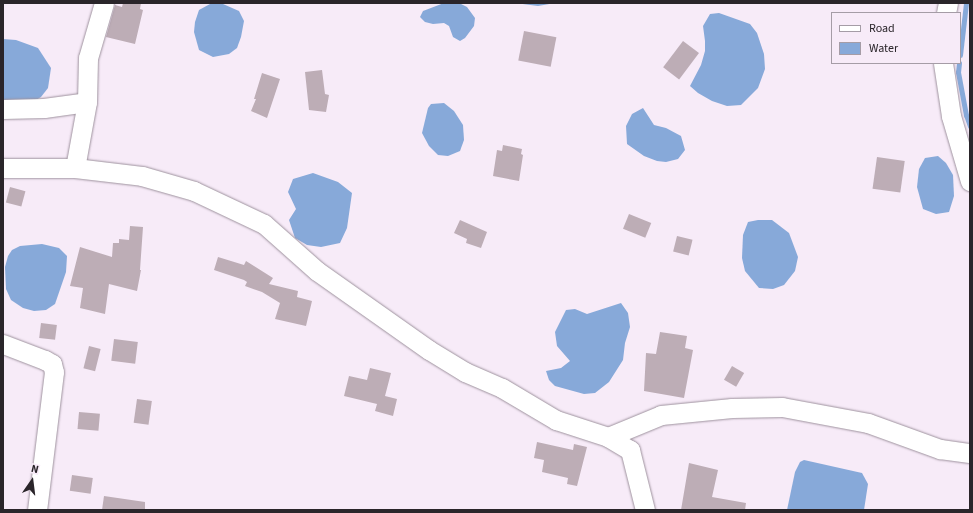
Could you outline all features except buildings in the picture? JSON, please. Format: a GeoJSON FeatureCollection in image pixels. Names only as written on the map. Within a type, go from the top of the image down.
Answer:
{"type":"FeatureCollection","features":[{"type":"Feature","properties":{"kind":"street"},"geometry":{"type":"LineString","coordinates":[[75,168],[87,102],[88,58],[104,3]]}},
{"type":"Feature","properties":{"kind":"street"},"geometry":{"type":"LineString","coordinates":[[943,64],[951,116],[970,181]]}},
{"type":"Feature","properties":{"kind":"street"},"geometry":{"type":"LineString","coordinates":[[3,109],[44,108],[87,102]]}},
{"type":"Feature","properties":{"kind":"street"},"geometry":{"type":"LineString","coordinates":[[3,168],[75,168],[142,176],[194,191],[264,224],[317,271],[429,350],[465,372],[502,388],[556,420],[608,437],[630,450],[645,510]]}},
{"type":"Feature","properties":{"kind":"street"},"geometry":{"type":"LineString","coordinates":[[3,344],[45,360],[52,364],[54,372],[37,510]]}},
{"type":"Feature","properties":{"kind":"street"},"geometry":{"type":"LineString","coordinates":[[608,437],[661,415],[732,408],[782,407],[868,423],[940,449],[970,453]]}},
{"type":"Feature","properties":{"kind":"water"},"geometry":{"type":"Polygon","coordinates":[[[444,3],[459,3],[467,7],[475,18],[474,26],[465,38],[460,41],[453,37],[449,26],[444,23],[433,24],[425,22],[420,17],[423,11],[444,3]]]}},
{"type":"Feature","properties":{"kind":"water"},"geometry":{"type":"Polygon","coordinates":[[[515,3],[555,3],[538,6],[515,3]]]}},
{"type":"Feature","properties":{"kind":"water"},"geometry":{"type":"Polygon","coordinates":[[[210,4],[223,4],[239,11],[244,21],[237,48],[229,54],[213,57],[199,50],[194,32],[195,22],[199,10],[210,4]]]}},
{"type":"Feature","properties":{"kind":"water"},"geometry":{"type":"Polygon","coordinates":[[[719,13],[750,24],[757,33],[764,54],[765,69],[758,88],[741,105],[727,106],[712,101],[698,93],[690,86],[701,65],[705,51],[703,26],[710,14],[719,13]]]}},
{"type":"Feature","properties":{"kind":"water"},"geometry":{"type":"Polygon","coordinates":[[[3,39],[16,40],[38,48],[51,68],[48,88],[41,97],[31,103],[3,102],[3,39]]]}},
{"type":"Feature","properties":{"kind":"water"},"geometry":{"type":"Polygon","coordinates":[[[444,103],[454,111],[463,125],[464,140],[460,151],[448,156],[438,155],[429,146],[422,133],[428,108],[431,104],[444,103]]]}},
{"type":"Feature","properties":{"kind":"water"},"geometry":{"type":"Polygon","coordinates":[[[643,108],[654,125],[666,128],[681,136],[685,150],[678,159],[666,162],[657,161],[644,156],[627,144],[626,126],[632,114],[643,108]]]}},
{"type":"Feature","properties":{"kind":"water"},"geometry":{"type":"Polygon","coordinates":[[[938,156],[946,163],[953,175],[954,196],[949,212],[936,214],[923,209],[917,187],[919,169],[925,158],[938,156]]]}},
{"type":"Feature","properties":{"kind":"water"},"geometry":{"type":"Polygon","coordinates":[[[313,173],[338,182],[352,193],[347,228],[340,243],[321,247],[307,245],[295,238],[289,220],[296,209],[288,192],[293,179],[313,173]]]}},
{"type":"Feature","properties":{"kind":"water"},"geometry":{"type":"Polygon","coordinates":[[[772,220],[789,233],[798,257],[795,271],[784,285],[773,289],[759,288],[745,271],[742,258],[743,235],[748,222],[772,220]]]}},
{"type":"Feature","properties":{"kind":"water"},"geometry":{"type":"Polygon","coordinates":[[[42,244],[59,248],[67,256],[66,272],[55,304],[46,310],[34,311],[23,308],[11,300],[6,289],[5,267],[8,256],[12,250],[20,246],[42,244]]]}},
{"type":"Feature","properties":{"kind":"water"},"geometry":{"type":"Polygon","coordinates":[[[621,303],[628,313],[630,327],[625,343],[623,360],[609,382],[595,393],[584,394],[555,386],[549,380],[546,371],[561,368],[570,361],[557,346],[555,332],[566,310],[575,309],[587,314],[621,303]]]}},
{"type":"Feature","properties":{"kind":"water"},"geometry":{"type":"Polygon","coordinates":[[[804,460],[862,473],[868,484],[864,510],[787,510],[795,472],[800,462],[804,460]]]}},
{"type":"Feature","properties":{"kind":"waterway"},"geometry":{"type":"LineString","coordinates":[[961,46],[966,3]]}},
{"type":"Feature","properties":{"kind":"waterway"},"geometry":{"type":"LineString","coordinates":[[959,64],[958,72],[966,115],[970,126]]}}]}
